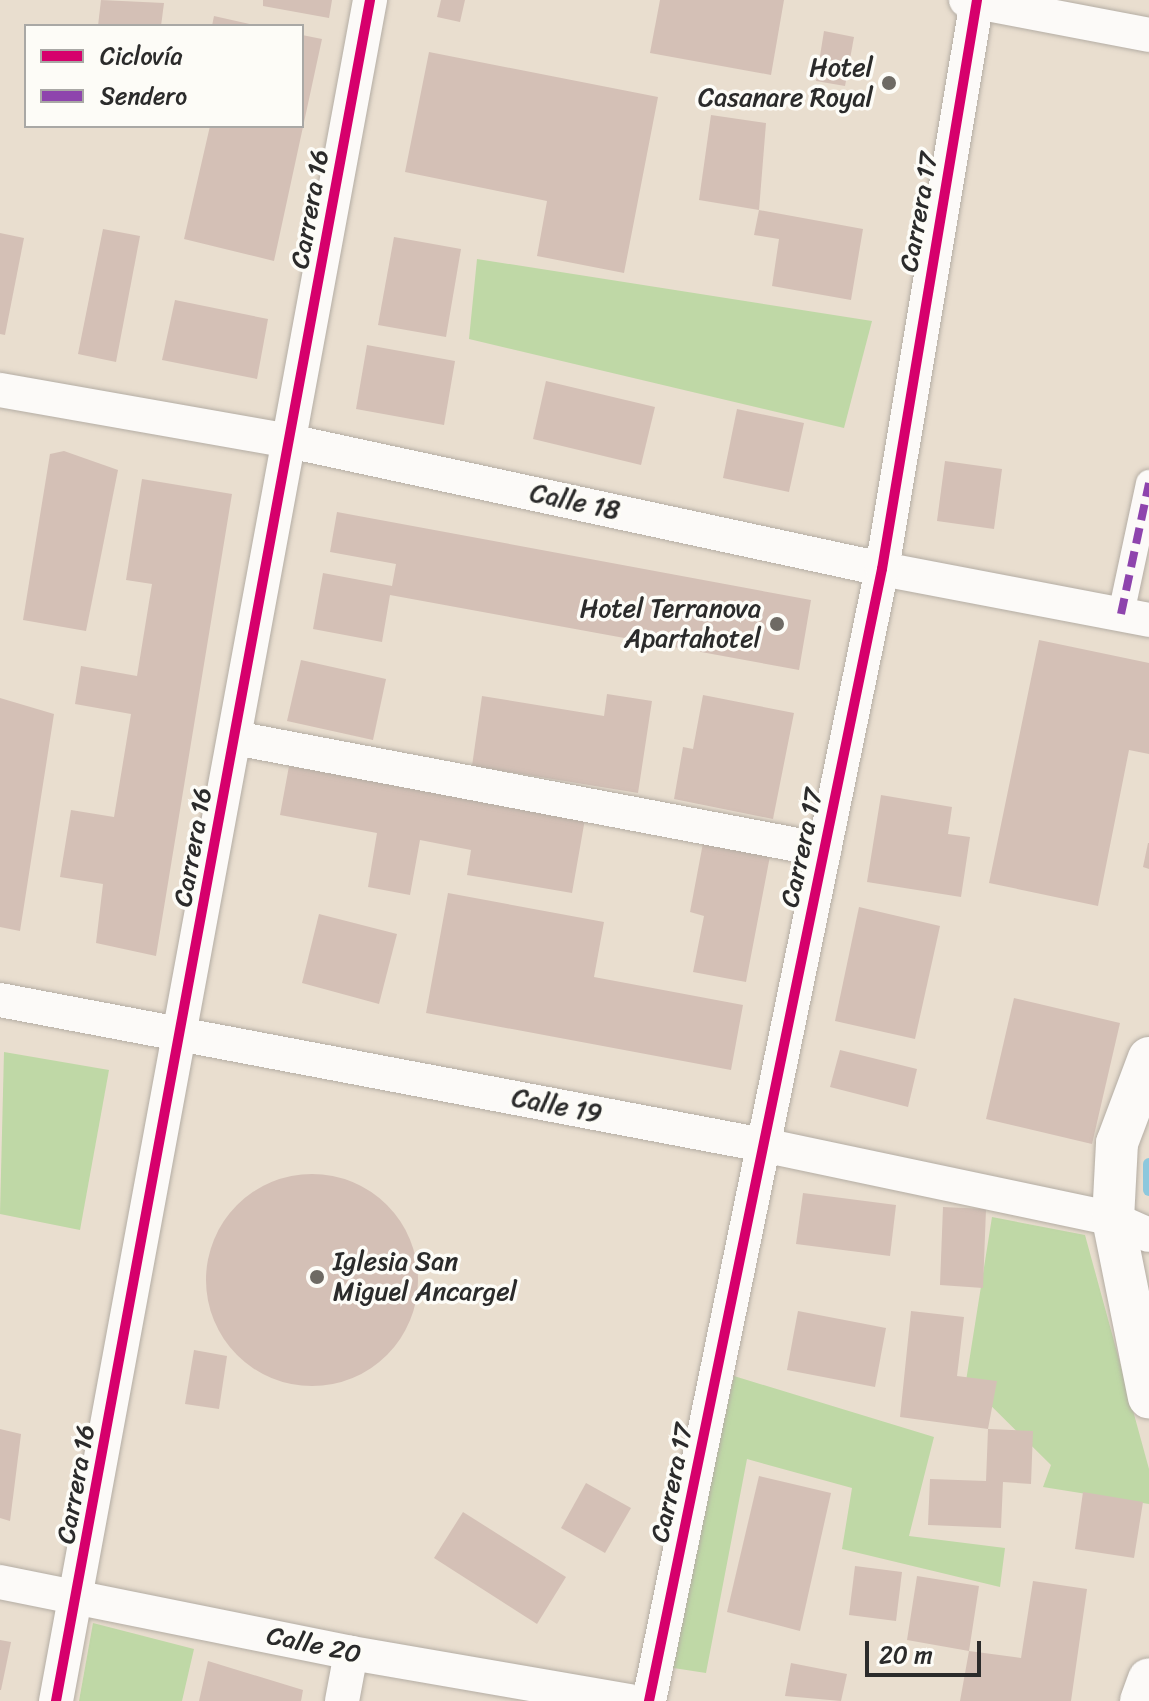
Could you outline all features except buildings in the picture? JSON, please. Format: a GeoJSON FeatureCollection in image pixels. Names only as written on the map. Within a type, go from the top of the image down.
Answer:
{"type":"FeatureCollection","features":[{"type":"Feature","properties":{"kind":"street","name":"Carrera 16"},"geometry":{"type":"LineString","coordinates":[[56,1701],[370,0]]}},
{"type":"Feature","properties":{"kind":"street"},"geometry":{"type":"LineString","coordinates":[[973,1],[1149,35]]}},
{"type":"Feature","properties":{"kind":"street","name":"Carrera 17"},"geometry":{"type":"LineString","coordinates":[[649,1701],[882,569],[973,1]]}},
{"type":"Feature","properties":{"kind":"street","name":"Calle 18"},"geometry":{"type":"LineString","coordinates":[[0,390],[289,441],[882,569],[1135,617]]}},
{"type":"Feature","properties":{"kind":"street"},"geometry":{"type":"LineString","coordinates":[[1135,617],[1149,483]]}},
{"type":"Feature","properties":{"kind":"street"},"geometry":{"type":"LineString","coordinates":[[235,738],[824,850]]}},
{"type":"Feature","properties":{"kind":"street","name":"Calle 19"},"geometry":{"type":"LineString","coordinates":[[0,1000],[763,1145],[1131,1227]]}},
{"type":"Feature","properties":{"kind":"street"},"geometry":{"type":"LineString","coordinates":[[1149,1058],[1117,1143],[1131,1227],[1149,1397]]}},
{"type":"Feature","properties":{"kind":"street","name":"Calle 20"},"geometry":{"type":"LineString","coordinates":[[0,1582],[78,1595],[351,1653],[630,1701]]}},
{"type":"Feature","properties":{"kind":"street"},"geometry":{"type":"LineString","coordinates":[[342,1701],[351,1653]]}},
{"type":"Feature","properties":{"kind":"street"},"geometry":{"type":"LineString","coordinates":[[1141,1701],[1149,1679]]}},
{"type":"Feature","properties":{"kind":"green space"},"geometry":{"type":"Polygon","coordinates":[[[477,259],[872,321],[844,428],[469,339],[477,259]]]}},
{"type":"Feature","properties":{"kind":"green space"},"geometry":{"type":"Polygon","coordinates":[[[4,1052],[109,1070],[80,1230],[0,1214],[4,1052]]]}},
{"type":"Feature","properties":{"kind":"green space"},"geometry":{"type":"Polygon","coordinates":[[[992,1217],[1085,1235],[1149,1469],[1149,1504],[1043,1487],[1051,1465],[966,1381],[992,1217]]]}},
{"type":"Feature","properties":{"kind":"green space"},"geometry":{"type":"Polygon","coordinates":[[[734,1376],[934,1437],[909,1536],[1005,1548],[1000,1587],[842,1549],[852,1488],[747,1459],[706,1673],[667,1667],[734,1376]]]}},
{"type":"Feature","properties":{"kind":"green space"},"geometry":{"type":"Polygon","coordinates":[[[93,1623],[194,1649],[182,1701],[79,1701],[93,1623]]]}},
{"type":"Feature","properties":{"kind":"waterway"},"geometry":{"type":"LineString","coordinates":[[1149,1164],[1149,1190]]}},
{"type":"Feature","properties":{"kind":"marked path"},"geometry":{"type":"LineString","coordinates":[[1121,614],[1149,483]]}},
{"type":"Feature","properties":{"kind":"cycle path"},"geometry":{"type":"LineString","coordinates":[[56,1701],[370,0]]}},
{"type":"Feature","properties":{"kind":"cycle path"},"geometry":{"type":"LineString","coordinates":[[649,1701],[882,569],[977,0]]}},
{"type":"Feature","properties":{"kind":"place","name":"Hotel Casanare Royal"},"geometry":{"type":"Point","coordinates":[889,83]}},
{"type":"Feature","properties":{"kind":"place","name":"Hotel Terranova Apartahotel"},"geometry":{"type":"Point","coordinates":[777,624]}},
{"type":"Feature","properties":{"kind":"place","name":"Iglesia San Miguel Ancargel"},"geometry":{"type":"Point","coordinates":[317,1277]}}]}
